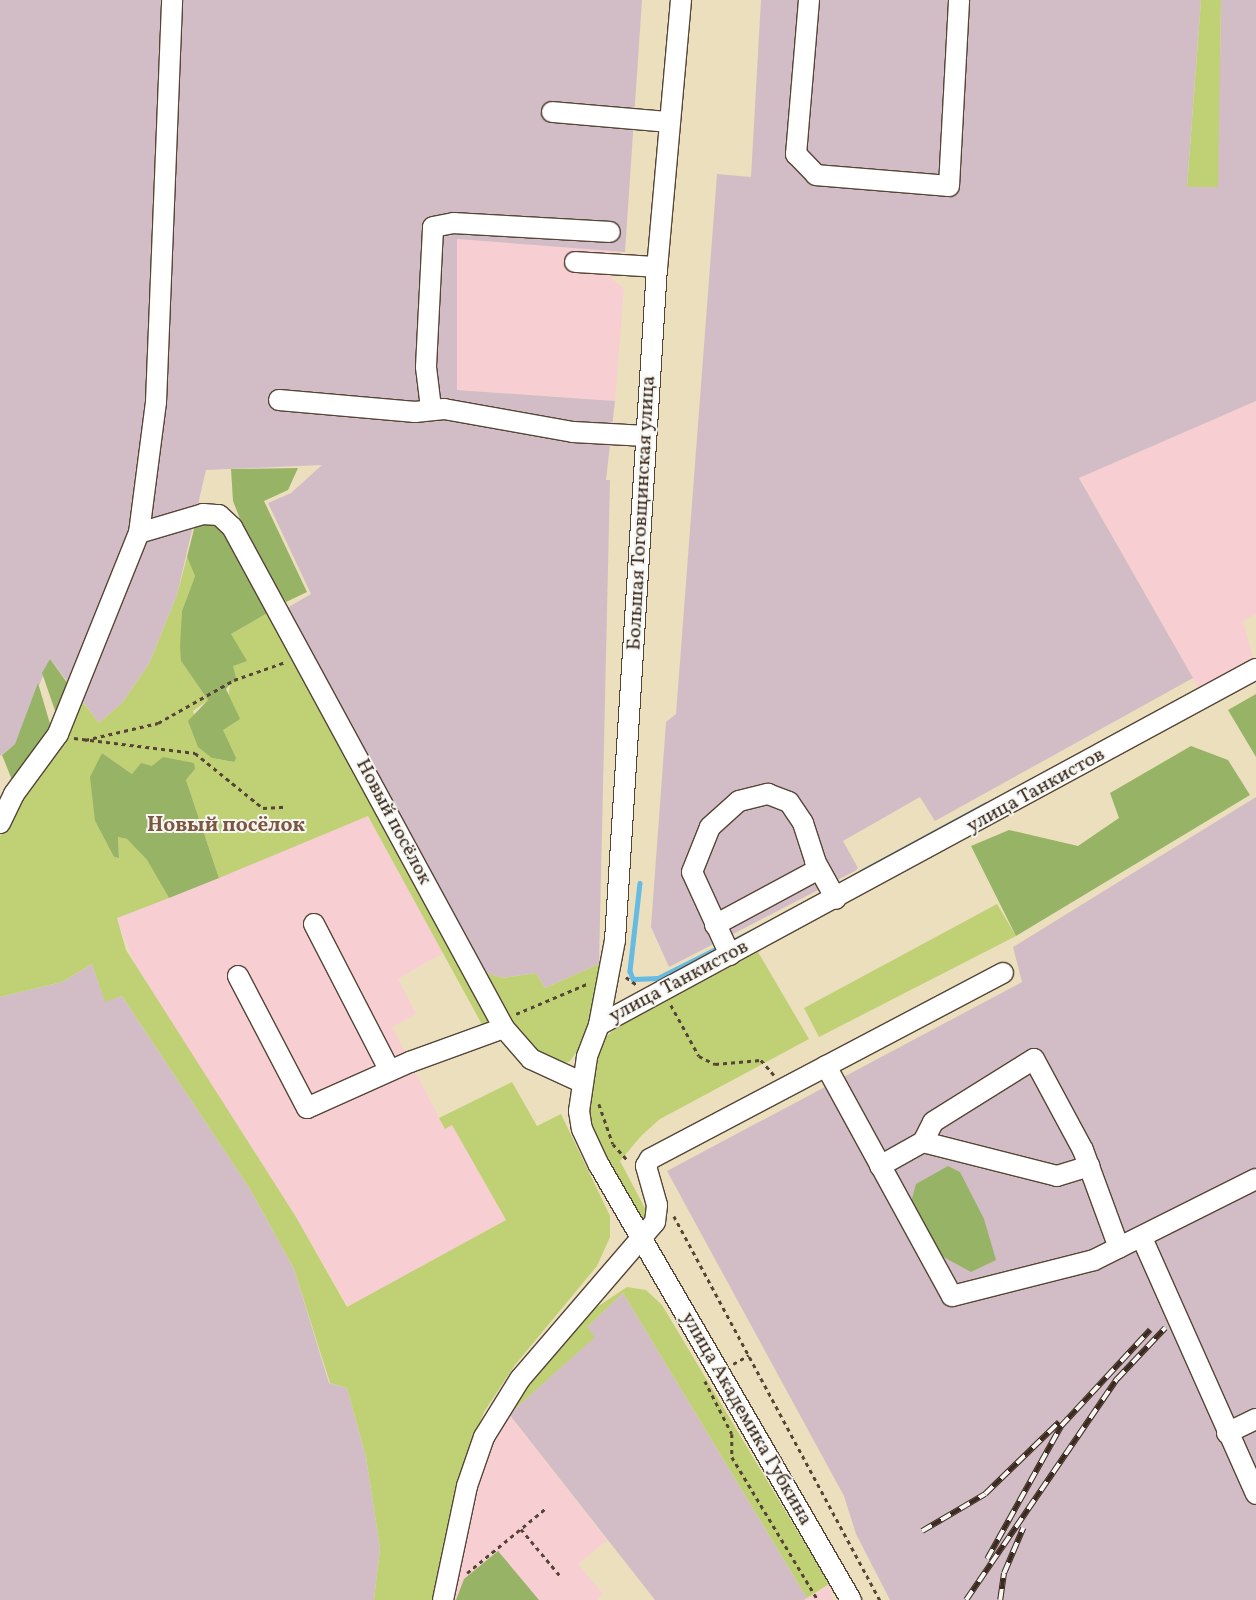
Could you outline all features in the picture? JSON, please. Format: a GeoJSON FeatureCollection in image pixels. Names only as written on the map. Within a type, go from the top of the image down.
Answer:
{"type":"FeatureCollection","features":[{"type":"Feature","properties":{"kind":"street"},"geometry":{"type":"LineString","coordinates":[[0,823],[14,794],[58,734],[139,533],[156,402],[172,0]]}},
{"type":"Feature","properties":{"kind":"street","name":"Большая Тоговщинская улица"},"geometry":{"type":"LineString","coordinates":[[599,1024],[615,940],[657,267],[681,0]]}},
{"type":"Feature","properties":{"kind":"street"},"geometry":{"type":"LineString","coordinates":[[809,0],[796,154],[816,175],[950,186],[959,0]]}},
{"type":"Feature","properties":{"kind":"street"},"geometry":{"type":"LineString","coordinates":[[552,112],[669,122]]}},
{"type":"Feature","properties":{"kind":"street"},"geometry":{"type":"LineString","coordinates":[[431,408],[426,367],[434,227],[454,223],[610,232]]}},
{"type":"Feature","properties":{"kind":"street"},"geometry":{"type":"LineString","coordinates":[[575,262],[657,267]]}},
{"type":"Feature","properties":{"kind":"street"},"geometry":{"type":"LineString","coordinates":[[278,400],[415,412],[431,408],[474,412],[574,432],[646,436]]}},
{"type":"Feature","properties":{"kind":"street","name":"Новый посёлок"},"geometry":{"type":"LineString","coordinates":[[139,533],[203,514],[219,515],[232,527],[504,1028],[531,1059],[589,1088]]}},
{"type":"Feature","properties":{"kind":"street","name":"улица Танкистов"},"geometry":{"type":"LineString","coordinates":[[642,1239],[588,1146],[579,1110],[589,1088],[599,1024],[836,900],[1256,669]]}},
{"type":"Feature","properties":{"kind":"street"},"geometry":{"type":"LineString","coordinates":[[730,955],[694,880],[692,866],[710,827],[739,801],[768,794],[790,802],[803,823],[819,869],[836,900]]}},
{"type":"Feature","properties":{"kind":"street"},"geometry":{"type":"LineString","coordinates":[[715,925],[819,869]]}},
{"type":"Feature","properties":{"kind":"street"},"geometry":{"type":"LineString","coordinates":[[314,924],[390,1070]]}},
{"type":"Feature","properties":{"kind":"street"},"geometry":{"type":"LineString","coordinates":[[443,1600],[467,1486],[494,1417],[550,1341],[642,1239],[658,1214],[646,1166],[650,1159],[1003,973]]}},
{"type":"Feature","properties":{"kind":"street"},"geometry":{"type":"LineString","coordinates":[[238,976],[307,1108],[390,1070],[504,1028]]}},
{"type":"Feature","properties":{"kind":"street"},"geometry":{"type":"LineString","coordinates":[[880,1166],[923,1142],[933,1122],[1034,1059],[1089,1166],[1119,1248]]}},
{"type":"Feature","properties":{"kind":"street"},"geometry":{"type":"LineString","coordinates":[[826,1066],[952,1296],[1094,1260],[1142,1238],[1256,1179]]}},
{"type":"Feature","properties":{"kind":"street"},"geometry":{"type":"LineString","coordinates":[[923,1142],[1057,1176],[1089,1166]]}},
{"type":"Feature","properties":{"kind":"street"},"geometry":{"type":"LineString","coordinates":[[1142,1238],[1172,1297],[1227,1433],[1256,1494]]}},
{"type":"Feature","properties":{"kind":"street","name":"улица Академика Губкина"},"geometry":{"type":"LineString","coordinates":[[642,1239],[851,1600]]}},
{"type":"Feature","properties":{"kind":"street"},"geometry":{"type":"LineString","coordinates":[[1227,1433],[1256,1419]]}},
{"type":"Feature","properties":{"kind":"path"},"geometry":{"type":"LineString","coordinates":[[82,740],[158,723],[234,680],[303,655]]}},
{"type":"Feature","properties":{"kind":"path"},"geometry":{"type":"LineString","coordinates":[[58,734],[82,740],[195,753],[263,808],[285,807]]}},
{"type":"Feature","properties":{"kind":"path"},"geometry":{"type":"LineString","coordinates":[[589,1088],[614,1144],[650,1181]]}},
{"type":"Feature","properties":{"kind":"path"},"geometry":{"type":"LineString","coordinates":[[672,1213],[880,1600]]}},
{"type":"Feature","properties":{"kind":"path"},"geometry":{"type":"LineString","coordinates":[[749,1355],[703,1383],[732,1434],[732,1458],[818,1600]]}},
{"type":"Feature","properties":{"kind":"path"},"geometry":{"type":"LineString","coordinates":[[460,1579],[546,1508]]}},
{"type":"Feature","properties":{"kind":"path"},"geometry":{"type":"LineString","coordinates":[[521,1529],[562,1578]]}},
{"type":"Feature","properties":{"kind":"shaded area"},"geometry":{"type":"Polygon","coordinates":[[[0,0],[642,0],[625,252],[457,239],[457,390],[615,401],[606,480],[610,480],[599,964],[545,988],[536,973],[503,978],[483,972],[287,608],[311,594],[268,503],[291,493],[322,465],[206,470],[177,595],[149,664],[122,703],[99,723],[50,659],[15,744],[0,756],[0,0]]]}},
{"type":"Feature","properties":{"kind":"shaded area"},"geometry":{"type":"Polygon","coordinates":[[[761,0],[1201,0],[1187,186],[1220,60],[1221,0],[1256,0],[1256,401],[1079,478],[1193,678],[935,821],[920,797],[843,841],[858,868],[855,871],[669,967],[651,927],[666,722],[676,714],[717,174],[751,177],[761,0]]]}},
{"type":"Feature","properties":{"kind":"shaded area"},"geometry":{"type":"Polygon","coordinates":[[[457,238],[615,251],[612,279],[624,288],[615,401],[457,390],[457,238]]]}},
{"type":"Feature","properties":{"kind":"shaded area"},"geometry":{"type":"Polygon","coordinates":[[[1256,401],[1256,614],[1243,621],[1253,657],[1198,688],[1079,477],[1256,401]]]}},
{"type":"Feature","properties":{"kind":"shaded area"},"geometry":{"type":"Polygon","coordinates":[[[1256,797],[1256,1600],[890,1600],[856,1534],[844,1496],[667,1171],[1022,982],[1013,947],[1256,797]]]}},
{"type":"Feature","properties":{"kind":"shaded area"},"geometry":{"type":"Polygon","coordinates":[[[368,816],[444,952],[398,979],[416,1014],[392,1027],[445,1129],[452,1125],[506,1220],[348,1307],[296,1217],[138,972],[116,918],[368,816]]]}},
{"type":"Feature","properties":{"kind":"shaded area"},"geometry":{"type":"Polygon","coordinates":[[[92,964],[105,1001],[122,996],[250,1189],[294,1269],[329,1383],[347,1388],[366,1457],[380,1548],[374,1600],[0,1600],[0,997],[62,982],[92,964]]]}},
{"type":"Feature","properties":{"kind":"shaded area"},"geometry":{"type":"Polygon","coordinates":[[[623,1293],[807,1598],[804,1600],[655,1600],[509,1414],[594,1337],[586,1328],[623,1293]]]}},
{"type":"Feature","properties":{"kind":"shaded area"},"geometry":{"type":"Polygon","coordinates":[[[507,1412],[607,1540],[578,1564],[603,1594],[597,1600],[450,1600],[479,1473],[507,1412]]]}},
{"type":"Feature","properties":{"kind":"shaded area"},"geometry":{"type":"Polygon","coordinates":[[[829,1584],[833,1600],[804,1600],[829,1584]]]}},
{"type":"Feature","properties":{"kind":"green space"},"geometry":{"type":"Polygon","coordinates":[[[1201,0],[1221,0],[1218,187],[1187,187],[1201,0]]]}},
{"type":"Feature","properties":{"kind":"green space"},"geometry":{"type":"Polygon","coordinates":[[[298,468],[288,490],[264,501],[307,592],[286,602],[248,539],[233,501],[231,469],[298,468]]]}},
{"type":"Feature","properties":{"kind":"green space"},"geometry":{"type":"Polygon","coordinates":[[[219,523],[271,611],[231,634],[247,661],[233,666],[236,678],[226,689],[240,719],[223,730],[236,758],[234,762],[212,758],[198,747],[188,721],[208,700],[181,661],[180,646],[182,611],[195,576],[187,557],[195,525],[219,523]]]}},
{"type":"Feature","properties":{"kind":"green space"},"geometry":{"type":"Polygon","coordinates":[[[187,557],[195,576],[182,611],[181,661],[208,700],[193,711],[212,758],[233,762],[223,730],[233,666],[231,634],[271,611],[491,1023],[485,1030],[368,816],[219,878],[186,780],[195,769],[152,766],[132,774],[102,753],[95,821],[114,857],[119,858],[118,837],[127,839],[147,860],[169,898],[117,918],[126,950],[296,1217],[347,1307],[506,1220],[452,1125],[445,1129],[439,1118],[512,1082],[537,1126],[561,1114],[610,1216],[610,1237],[597,1266],[515,1365],[484,1412],[460,1475],[435,1600],[374,1600],[380,1548],[366,1457],[347,1388],[330,1383],[294,1269],[250,1189],[122,996],[105,1002],[92,964],[62,982],[0,997],[0,836],[78,696],[99,723],[122,703],[149,664],[177,595],[187,557]]]}},
{"type":"Feature","properties":{"kind":"green space"},"geometry":{"type":"Polygon","coordinates":[[[50,659],[71,688],[59,722],[42,673],[50,659]]]}},
{"type":"Feature","properties":{"kind":"green space"},"geometry":{"type":"Polygon","coordinates":[[[38,683],[53,734],[14,785],[2,755],[15,744],[38,683]]]}},
{"type":"Feature","properties":{"kind":"green space"},"geometry":{"type":"Polygon","coordinates":[[[1256,694],[1256,757],[1228,710],[1256,694]]]}},
{"type":"Feature","properties":{"kind":"green space"},"geometry":{"type":"Polygon","coordinates":[[[1191,746],[1228,760],[1250,795],[1016,936],[971,846],[1009,830],[1078,846],[1119,818],[1110,793],[1191,746]]]}},
{"type":"Feature","properties":{"kind":"green space"},"geometry":{"type":"Polygon","coordinates":[[[102,753],[132,774],[141,763],[152,766],[163,757],[194,763],[195,769],[186,780],[219,878],[169,898],[147,860],[127,839],[118,837],[119,858],[114,857],[95,821],[90,777],[102,753]]]}},
{"type":"Feature","properties":{"kind":"green space"},"geometry":{"type":"Polygon","coordinates":[[[997,904],[1016,936],[819,1037],[804,1008],[997,904]]]}},
{"type":"Feature","properties":{"kind":"green space"},"geometry":{"type":"Polygon","coordinates":[[[758,952],[809,1039],[660,1119],[641,1136],[620,1161],[648,1214],[641,1219],[596,1141],[588,1115],[593,1071],[605,1038],[629,1016],[652,1009],[758,952]]]}},
{"type":"Feature","properties":{"kind":"green space"},"geometry":{"type":"Polygon","coordinates":[[[599,964],[607,966],[584,1042],[570,1061],[560,1065],[546,1062],[524,1042],[483,972],[503,978],[536,973],[545,988],[599,964]]]}},
{"type":"Feature","properties":{"kind":"green space"},"geometry":{"type":"Polygon","coordinates":[[[948,1166],[960,1172],[984,1219],[996,1260],[971,1272],[938,1254],[911,1202],[916,1184],[948,1166]]]}},
{"type":"Feature","properties":{"kind":"green space"},"geometry":{"type":"Polygon","coordinates":[[[627,1287],[646,1290],[662,1305],[829,1584],[807,1598],[623,1293],[587,1327],[595,1337],[509,1414],[524,1387],[591,1311],[627,1287]]]}},
{"type":"Feature","properties":{"kind":"green space"},"geometry":{"type":"Polygon","coordinates":[[[498,1551],[539,1600],[456,1600],[464,1579],[498,1551]]]}},
{"type":"Feature","properties":{"kind":"waterway"},"geometry":{"type":"LineString","coordinates":[[861,872],[986,804]]}},
{"type":"Feature","properties":{"kind":"waterway"},"geometry":{"type":"LineString","coordinates":[[640,883],[630,971],[633,979],[658,978],[722,946]]}},
{"type":"Feature","properties":{"kind":"waterway"},"geometry":{"type":"LineString","coordinates":[[731,942],[762,926]]}},
{"type":"Feature","properties":{"kind":"railway"},"geometry":{"type":"LineString","coordinates":[[966,1600],[1117,1379],[1165,1328]]}},
{"type":"Feature","properties":{"kind":"railway"},"geometry":{"type":"LineString","coordinates":[[987,1559],[1061,1426],[1150,1330]]}},
{"type":"Feature","properties":{"kind":"railway"},"geometry":{"type":"LineString","coordinates":[[922,1531],[985,1494],[1059,1422]]}},
{"type":"Feature","properties":{"kind":"railway"},"geometry":{"type":"LineString","coordinates":[[1000,1600],[1004,1573],[1023,1528]]}},
{"type":"Feature","properties":{"kind":"district","name":"Новый посёлок"},"geometry":{"type":"Point","coordinates":[226,826]}}]}
